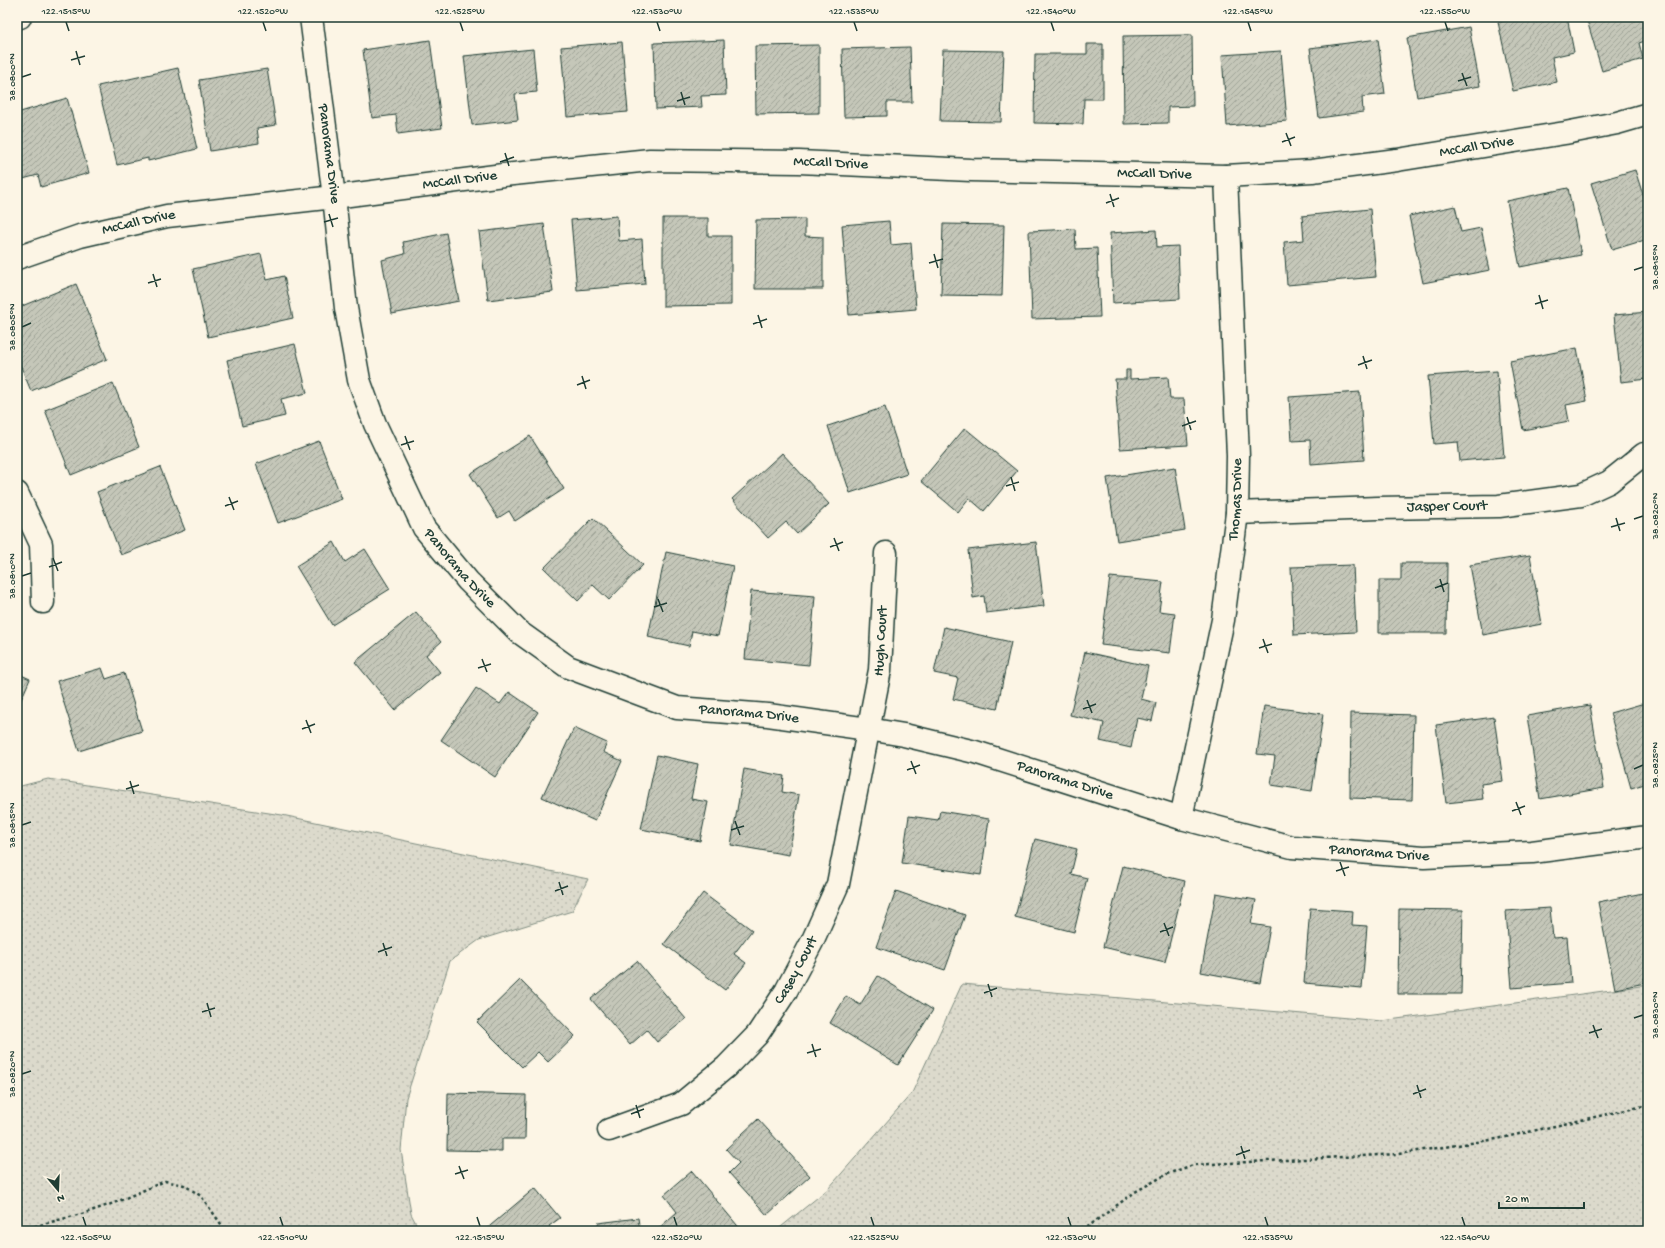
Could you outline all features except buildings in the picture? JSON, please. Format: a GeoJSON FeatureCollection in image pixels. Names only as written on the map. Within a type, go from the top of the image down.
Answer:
{"type":"FeatureCollection","features":[{"type":"Feature","properties":{"kind":"street","name":"Panorama Drive"},"geometry":{"type":"LineString","coordinates":[[311,17],[334,197],[347,315],[359,380],[375,424],[424,528],[468,581],[513,626],[568,667],[677,708],[768,715],[868,729],[904,735],[975,752],[1182,818],[1292,847],[1424,857],[1532,852],[1648,837]]}},
{"type":"Feature","properties":{"kind":"street","name":"McCall Drive"},"geometry":{"type":"LineString","coordinates":[[17,258],[80,236],[167,216],[334,197],[503,175],[650,160],[799,162],[971,170],[1226,176],[1312,170],[1397,160],[1616,124],[1648,114]]}},
{"type":"Feature","properties":{"kind":"street","name":"Thomas Drive"},"geometry":{"type":"LineString","coordinates":[[1182,818],[1223,620],[1237,513],[1238,456],[1226,176]]}},
{"type":"Feature","properties":{"kind":"street","name":"Jasper Court"},"geometry":{"type":"LineString","coordinates":[[1237,513],[1378,508],[1499,506],[1581,495],[1609,482],[1644,454]]}},
{"type":"Feature","properties":{"kind":"street"},"geometry":{"type":"LineString","coordinates":[[17,493],[40,544],[43,602]]}},
{"type":"Feature","properties":{"kind":"street","name":"Hugh Court"},"geometry":{"type":"LineString","coordinates":[[868,729],[880,670],[886,553]]}},
{"type":"Feature","properties":{"kind":"street","name":"Casey Court"},"geometry":{"type":"LineString","coordinates":[[609,1130],[681,1104],[726,1067],[757,1035],[786,991],[812,942],[838,884],[868,729]]}},
{"type":"Feature","properties":{"kind":"path"},"geometry":{"type":"LineString","coordinates":[[1082,1231],[1135,1192],[1167,1174],[1193,1165],[1398,1154],[1497,1139],[1648,1105]]}},
{"type":"Feature","properties":{"kind":"path"},"geometry":{"type":"LineString","coordinates":[[17,1231],[85,1213],[114,1203],[165,1181],[184,1185],[201,1196],[226,1231]]}},
{"type":"Feature","properties":{"kind":"shaded area"},"geometry":{"type":"Polygon","coordinates":[[[48,779],[282,815],[588,879],[572,911],[479,940],[450,961],[406,1098],[401,1150],[411,1214],[420,1231],[17,1231],[17,787],[48,779]]]}},
{"type":"Feature","properties":{"kind":"shaded area"},"geometry":{"type":"Polygon","coordinates":[[[962,984],[1382,1021],[1648,985],[1648,1231],[776,1231],[828,1189],[912,1093],[962,984]]]}}]}
